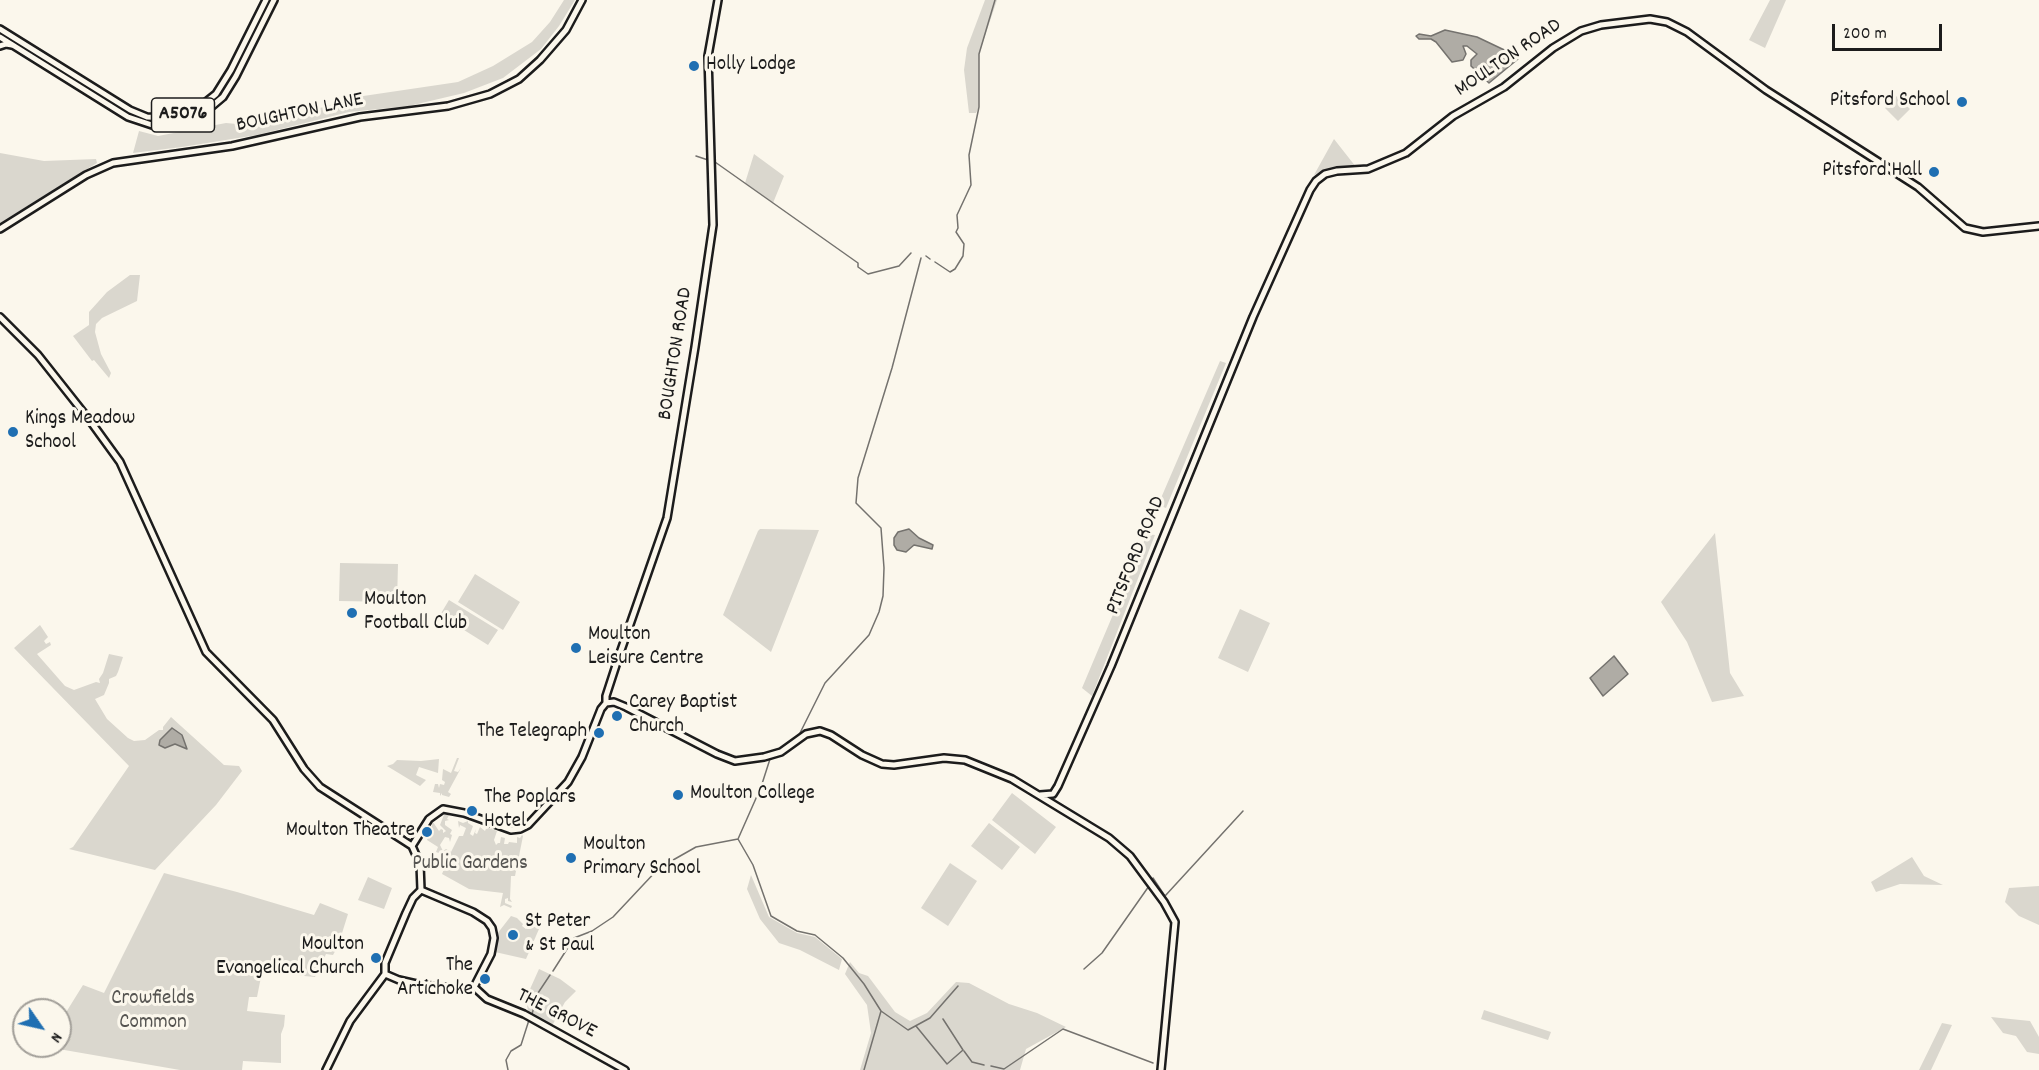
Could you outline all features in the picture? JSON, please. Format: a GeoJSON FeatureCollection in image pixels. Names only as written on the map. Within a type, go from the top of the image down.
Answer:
{"type":"FeatureCollection","features":[{"type":"Feature","properties":{"kind":"street","name":"A5076"},"geometry":{"type":"LineString","coordinates":[[3,38],[16,39],[139,114],[159,118],[179,117],[202,106],[221,88],[266,0]]}},
{"type":"Feature","properties":{"kind":"street"},"geometry":{"type":"LineString","coordinates":[[3,38],[121,114],[146,124],[176,124],[197,117],[217,103],[228,90],[274,0]]}},
{"type":"Feature","properties":{"kind":"street","name":"BOUGHTON LANE"},"geometry":{"type":"LineString","coordinates":[[0,229],[86,175],[113,163],[232,146],[360,117],[448,106],[490,94],[510,84],[532,68],[566,30],[582,0]]}},
{"type":"Feature","properties":{"kind":"street","name":"BOUGHTON ROAD"},"geometry":{"type":"LineString","coordinates":[[412,846],[429,819],[443,809],[464,813],[515,830],[525,827],[568,783],[582,757],[601,709],[606,703],[606,696],[619,656],[667,518],[695,347],[713,225],[708,56],[718,0]]}},
{"type":"Feature","properties":{"kind":"street","name":"MOULTON ROAD"},"geometry":{"type":"LineString","coordinates":[[1252,317],[1310,190],[1320,177],[1330,172],[1374,167],[1406,153],[1453,116],[1504,87],[1571,36],[1588,28],[1641,19],[1667,22],[1687,32],[1766,90],[1918,187],[1965,228],[1980,232],[2039,226]]}},
{"type":"Feature","properties":{"kind":"street"},"geometry":{"type":"LineString","coordinates":[[51,59],[56,69],[86,92]]}},
{"type":"Feature","properties":{"kind":"street"},"geometry":{"type":"LineString","coordinates":[[0,316],[38,355],[120,462],[195,631],[209,656],[273,720],[304,769],[320,787],[412,846],[417,853],[420,864],[421,890],[411,902],[387,958],[385,974],[350,1021],[326,1070]]}},
{"type":"Feature","properties":{"kind":"street","name":"PITSFORD ROAD"},"geometry":{"type":"LineString","coordinates":[[1053,794],[1111,666],[1252,317]]}},
{"type":"Feature","properties":{"kind":"street"},"geometry":{"type":"LineString","coordinates":[[606,703],[614,702],[626,707],[732,760],[745,760],[781,752],[806,735],[820,730],[882,764],[894,765],[936,758],[957,759],[1001,773],[1124,849],[1173,916],[1175,939],[1161,1070]]}},
{"type":"Feature","properties":{"kind":"street"},"geometry":{"type":"LineString","coordinates":[[1040,795],[1053,794],[1053,805]]}},
{"type":"Feature","properties":{"kind":"street"},"geometry":{"type":"LineString","coordinates":[[385,974],[391,978],[416,984],[464,989],[474,987],[491,954],[494,938],[492,928],[487,921],[473,912],[421,890]]}},
{"type":"Feature","properties":{"kind":"street","name":"THE GROVE"},"geometry":{"type":"LineString","coordinates":[[474,987],[487,999],[530,1017],[624,1070]]}},
{"type":"Feature","properties":{"kind":"green space"},"geometry":{"type":"Polygon","coordinates":[[[564,0],[575,0],[541,49],[503,78],[464,93],[409,106],[349,112],[257,135],[133,153],[139,131],[158,136],[226,123],[248,125],[328,106],[343,99],[458,82],[493,66],[532,42],[550,22],[564,0]]]}},
{"type":"Feature","properties":{"kind":"green space"},"geometry":{"type":"Polygon","coordinates":[[[985,0],[997,0],[979,54],[979,107],[976,113],[969,113],[964,70],[967,48],[985,0]]]}},
{"type":"Feature","properties":{"kind":"green space"},"geometry":{"type":"Polygon","coordinates":[[[1770,0],[1786,0],[1765,48],[1749,40],[1770,0]]]}},
{"type":"Feature","properties":{"kind":"green space"},"geometry":{"type":"Polygon","coordinates":[[[256,28],[233,76],[216,101],[201,113],[179,121],[156,122],[138,119],[123,112],[62,72],[139,116],[158,120],[174,120],[198,112],[220,93],[256,28]]]}},
{"type":"Feature","properties":{"kind":"green space"},"geometry":{"type":"Polygon","coordinates":[[[1897,96],[1910,109],[1898,121],[1885,108],[1897,96]]]}},
{"type":"Feature","properties":{"kind":"green space"},"geometry":{"type":"Polygon","coordinates":[[[1334,139],[1356,167],[1335,167],[1314,175],[1334,139]]]}},
{"type":"Feature","properties":{"kind":"green space"},"geometry":{"type":"Polygon","coordinates":[[[0,153],[44,161],[96,159],[97,163],[0,223],[0,153]]]}},
{"type":"Feature","properties":{"kind":"green space"},"geometry":{"type":"Polygon","coordinates":[[[754,154],[784,176],[773,203],[745,183],[754,154]]]}},
{"type":"Feature","properties":{"kind":"green space"},"geometry":{"type":"Polygon","coordinates":[[[130,275],[140,275],[137,301],[102,318],[96,324],[95,332],[101,354],[111,373],[109,378],[94,360],[92,361],[73,336],[89,325],[89,312],[107,292],[130,275]]]}},
{"type":"Feature","properties":{"kind":"green space"},"geometry":{"type":"Polygon","coordinates":[[[1220,361],[1226,363],[1166,508],[1158,505],[1220,361]]]}},
{"type":"Feature","properties":{"kind":"green space"},"geometry":{"type":"Polygon","coordinates":[[[760,529],[819,530],[771,652],[723,615],[760,529]]]}},
{"type":"Feature","properties":{"kind":"green space"},"geometry":{"type":"Polygon","coordinates":[[[1715,533],[1730,673],[1744,696],[1712,702],[1687,642],[1661,602],[1715,533]]]}},
{"type":"Feature","properties":{"kind":"green space"},"geometry":{"type":"Polygon","coordinates":[[[1147,534],[1155,535],[1092,696],[1082,688],[1147,534]]]}},
{"type":"Feature","properties":{"kind":"green space"},"geometry":{"type":"Polygon","coordinates":[[[340,563],[398,564],[397,602],[339,601],[340,563]]]}},
{"type":"Feature","properties":{"kind":"green space"},"geometry":{"type":"Polygon","coordinates":[[[475,574],[520,602],[503,630],[458,602],[475,574]]]}},
{"type":"Feature","properties":{"kind":"green space"},"geometry":{"type":"Polygon","coordinates":[[[449,600],[498,630],[488,645],[440,615],[449,600]]]}},
{"type":"Feature","properties":{"kind":"green space"},"geometry":{"type":"Polygon","coordinates":[[[1240,609],[1270,623],[1248,672],[1218,658],[1240,609]]]}},
{"type":"Feature","properties":{"kind":"green space"},"geometry":{"type":"Polygon","coordinates":[[[40,625],[48,637],[44,641],[46,644],[50,642],[51,645],[37,654],[65,686],[74,690],[96,682],[100,683],[99,679],[109,654],[123,657],[116,676],[109,679],[104,695],[95,699],[107,719],[128,738],[134,741],[145,740],[159,730],[163,730],[171,717],[224,765],[239,766],[242,771],[216,805],[155,870],[69,849],[73,847],[129,766],[14,648],[40,625]]]}},
{"type":"Feature","properties":{"kind":"green space"},"geometry":{"type":"Polygon","coordinates":[[[459,758],[454,771],[458,772],[461,768],[448,792],[451,794],[449,797],[442,793],[440,796],[440,793],[433,792],[435,784],[438,784],[439,788],[440,784],[444,785],[443,769],[451,773],[459,758]]]}},
{"type":"Feature","properties":{"kind":"green space"},"geometry":{"type":"Polygon","coordinates":[[[439,759],[438,773],[419,767],[416,775],[426,780],[420,786],[387,766],[397,760],[439,759]]]}},
{"type":"Feature","properties":{"kind":"green space"},"geometry":{"type":"Polygon","coordinates":[[[1012,793],[1056,827],[1035,854],[992,820],[1012,793]]]}},
{"type":"Feature","properties":{"kind":"green space","name":"Public Gardens"},"geometry":{"type":"Polygon","coordinates":[[[445,812],[450,813],[445,825],[452,830],[450,834],[452,835],[450,842],[449,838],[445,837],[440,845],[443,851],[446,849],[451,852],[459,836],[463,836],[466,828],[460,825],[459,828],[458,821],[463,823],[468,821],[473,826],[470,834],[473,836],[476,829],[477,834],[480,827],[485,831],[488,824],[490,825],[489,828],[497,831],[494,840],[496,845],[500,843],[501,837],[505,838],[504,844],[508,844],[509,842],[517,843],[517,837],[523,836],[515,876],[511,876],[510,899],[512,902],[508,901],[508,898],[505,899],[505,903],[512,906],[511,908],[504,905],[500,907],[503,893],[469,889],[442,874],[449,857],[436,852],[438,847],[427,840],[433,822],[439,831],[443,830],[443,833],[446,831],[440,825],[445,812]]]}},
{"type":"Feature","properties":{"kind":"green space"},"geometry":{"type":"Polygon","coordinates":[[[989,823],[1020,847],[1002,870],[971,846],[989,823]]]}},
{"type":"Feature","properties":{"kind":"green space"},"geometry":{"type":"Polygon","coordinates":[[[1912,857],[1924,876],[1943,885],[1900,884],[1876,892],[1871,882],[1912,857]]]}},
{"type":"Feature","properties":{"kind":"green space"},"geometry":{"type":"Polygon","coordinates":[[[950,863],[977,881],[948,926],[921,908],[950,863]]]}},
{"type":"Feature","properties":{"kind":"green space","name":"Crowfields Common"},"geometry":{"type":"Polygon","coordinates":[[[164,873],[314,915],[320,903],[348,914],[338,946],[333,955],[326,954],[315,977],[262,972],[257,997],[249,997],[247,1011],[285,1015],[281,1034],[281,1063],[243,1061],[242,1070],[180,1070],[72,1051],[72,1003],[83,985],[104,993],[164,873]]]}},
{"type":"Feature","properties":{"kind":"green space"},"geometry":{"type":"Polygon","coordinates":[[[751,875],[769,917],[797,933],[815,937],[842,959],[839,970],[800,950],[779,943],[760,919],[747,889],[751,875]]]}},
{"type":"Feature","properties":{"kind":"green space"},"geometry":{"type":"Polygon","coordinates":[[[368,877],[392,888],[384,909],[358,900],[368,877]]]}},
{"type":"Feature","properties":{"kind":"green space"},"geometry":{"type":"Polygon","coordinates":[[[2039,886],[2039,925],[2019,916],[2005,902],[2009,888],[2039,886]]]}},
{"type":"Feature","properties":{"kind":"green space"},"geometry":{"type":"Polygon","coordinates":[[[511,916],[517,918],[526,929],[529,924],[539,929],[526,959],[495,952],[497,934],[511,916]]]}},
{"type":"Feature","properties":{"kind":"green space"},"geometry":{"type":"Polygon","coordinates":[[[850,962],[859,973],[868,976],[895,1012],[910,1021],[927,1013],[956,982],[969,983],[1009,1004],[1037,1013],[1066,1027],[1026,1049],[1020,1070],[860,1070],[871,1033],[867,1005],[845,974],[850,962]]]}},
{"type":"Feature","properties":{"kind":"green space"},"geometry":{"type":"Polygon","coordinates":[[[539,969],[560,979],[576,991],[565,1002],[553,1024],[549,1025],[528,1012],[526,998],[539,969]]]}},
{"type":"Feature","properties":{"kind":"green space"},"geometry":{"type":"Polygon","coordinates":[[[1484,1010],[1551,1032],[1548,1040],[1481,1019],[1484,1010]]]}},
{"type":"Feature","properties":{"kind":"green space"},"geometry":{"type":"Polygon","coordinates":[[[1991,1017],[2030,1021],[2039,1037],[2039,1054],[2027,1052],[2016,1036],[2003,1033],[1991,1017]]]}},
{"type":"Feature","properties":{"kind":"green space"},"geometry":{"type":"Polygon","coordinates":[[[1942,1023],[1952,1025],[1931,1070],[1919,1070],[1942,1023]]]}},
{"type":"Feature","properties":{"kind":"shaded area"},"geometry":{"type":"Polygon","coordinates":[[[1445,30],[1477,37],[1517,56],[1518,59],[1489,83],[1471,66],[1471,60],[1477,54],[1467,46],[1463,46],[1466,54],[1463,60],[1452,62],[1436,42],[1431,39],[1419,39],[1416,36],[1419,34],[1431,36],[1445,30]]]}},
{"type":"Feature","properties":{"kind":"shaded area"},"geometry":{"type":"Polygon","coordinates":[[[909,529],[919,538],[933,545],[932,549],[914,545],[906,552],[897,550],[894,538],[898,532],[909,529]]]}},
{"type":"Feature","properties":{"kind":"shaded area"},"geometry":{"type":"Polygon","coordinates":[[[1614,656],[1628,674],[1603,696],[1590,678],[1614,656]]]}},
{"type":"Feature","properties":{"kind":"shaded area"},"geometry":{"type":"Polygon","coordinates":[[[172,728],[182,735],[187,749],[175,744],[165,748],[159,745],[160,740],[172,728]]]}},
{"type":"Feature","properties":{"kind":"waterway"},"geometry":{"type":"LineString","coordinates":[[935,262],[950,272],[955,269],[963,256],[964,244],[956,232],[957,215],[971,185],[969,155],[979,107],[979,54],[995,0]]}},
{"type":"Feature","properties":{"kind":"waterway"},"geometry":{"type":"LineString","coordinates":[[696,156],[708,160]]}},
{"type":"Feature","properties":{"kind":"waterway"},"geometry":{"type":"LineString","coordinates":[[715,162],[858,263],[858,267],[868,274],[899,266],[911,253]]}},
{"type":"Feature","properties":{"kind":"waterway"},"geometry":{"type":"LineString","coordinates":[[926,256],[930,259]]}},
{"type":"Feature","properties":{"kind":"waterway"},"geometry":{"type":"LineString","coordinates":[[798,737],[825,683],[869,635],[879,612],[883,596],[884,568],[881,528],[856,503],[858,478],[892,368],[921,258]]}},
{"type":"Feature","properties":{"kind":"waterway"},"geometry":{"type":"LineString","coordinates":[[553,971],[574,938],[592,931],[613,917],[659,868],[696,847],[738,839],[761,787],[770,759],[784,754],[796,744]]}},
{"type":"Feature","properties":{"kind":"waterway"},"geometry":{"type":"LineString","coordinates":[[1152,880],[1153,878],[1165,896],[1243,811]]}},
{"type":"Feature","properties":{"kind":"waterway"},"geometry":{"type":"LineString","coordinates":[[738,839],[753,865],[771,916],[797,931],[815,935],[843,958],[864,984],[881,1011],[864,1070]]}},
{"type":"Feature","properties":{"kind":"waterway"},"geometry":{"type":"LineString","coordinates":[[1084,969],[1102,953],[1149,886]]}},
{"type":"Feature","properties":{"kind":"waterway"},"geometry":{"type":"LineString","coordinates":[[532,1014],[538,993],[550,975]]}},
{"type":"Feature","properties":{"kind":"waterway"},"geometry":{"type":"LineString","coordinates":[[881,1011],[908,1030],[930,1018],[958,986]]}},
{"type":"Feature","properties":{"kind":"waterway"},"geometry":{"type":"LineString","coordinates":[[916,1026],[947,1064],[963,1050],[943,1019]]}},
{"type":"Feature","properties":{"kind":"waterway"},"geometry":{"type":"LineString","coordinates":[[508,1070],[506,1060],[511,1051],[521,1045],[529,1020]]}},
{"type":"Feature","properties":{"kind":"waterway"},"geometry":{"type":"LineString","coordinates":[[991,1066],[1004,1069],[1063,1029],[1153,1063]]}},
{"type":"Feature","properties":{"kind":"waterway"},"geometry":{"type":"LineString","coordinates":[[964,1051],[972,1062],[984,1065]]}},
{"type":"Feature","properties":{"kind":"place","name":"Holly Lodge"},"geometry":{"type":"Point","coordinates":[694,66]}},
{"type":"Feature","properties":{"kind":"place","name":"Pitsford School"},"geometry":{"type":"Point","coordinates":[1962,102]}},
{"type":"Feature","properties":{"kind":"place","name":"Pitsford Hall"},"geometry":{"type":"Point","coordinates":[1934,172]}},
{"type":"Feature","properties":{"kind":"place","name":"Kings Meadow School"},"geometry":{"type":"Point","coordinates":[13,432]}},
{"type":"Feature","properties":{"kind":"place","name":"Moulton Football Club"},"geometry":{"type":"Point","coordinates":[352,613]}},
{"type":"Feature","properties":{"kind":"place","name":"Moulton Leisure Centre"},"geometry":{"type":"Point","coordinates":[576,648]}},
{"type":"Feature","properties":{"kind":"place","name":"Carey Baptist Church"},"geometry":{"type":"Point","coordinates":[617,716]}},
{"type":"Feature","properties":{"kind":"place","name":"The Telegraph"},"geometry":{"type":"Point","coordinates":[599,733]}},
{"type":"Feature","properties":{"kind":"place","name":"Moulton College"},"geometry":{"type":"Point","coordinates":[678,795]}},
{"type":"Feature","properties":{"kind":"place","name":"The Poplars Hotel"},"geometry":{"type":"Point","coordinates":[472,811]}},
{"type":"Feature","properties":{"kind":"place","name":"Moulton Theatre"},"geometry":{"type":"Point","coordinates":[427,832]}},
{"type":"Feature","properties":{"kind":"place","name":"Moulton Primary School"},"geometry":{"type":"Point","coordinates":[571,858]}},
{"type":"Feature","properties":{"kind":"place","name":"St Peter & St Paul"},"geometry":{"type":"Point","coordinates":[513,935]}},
{"type":"Feature","properties":{"kind":"place","name":"Moulton Evangelical Church"},"geometry":{"type":"Point","coordinates":[376,958]}},
{"type":"Feature","properties":{"kind":"place","name":"The Artichoke"},"geometry":{"type":"Point","coordinates":[485,979]}}]}
